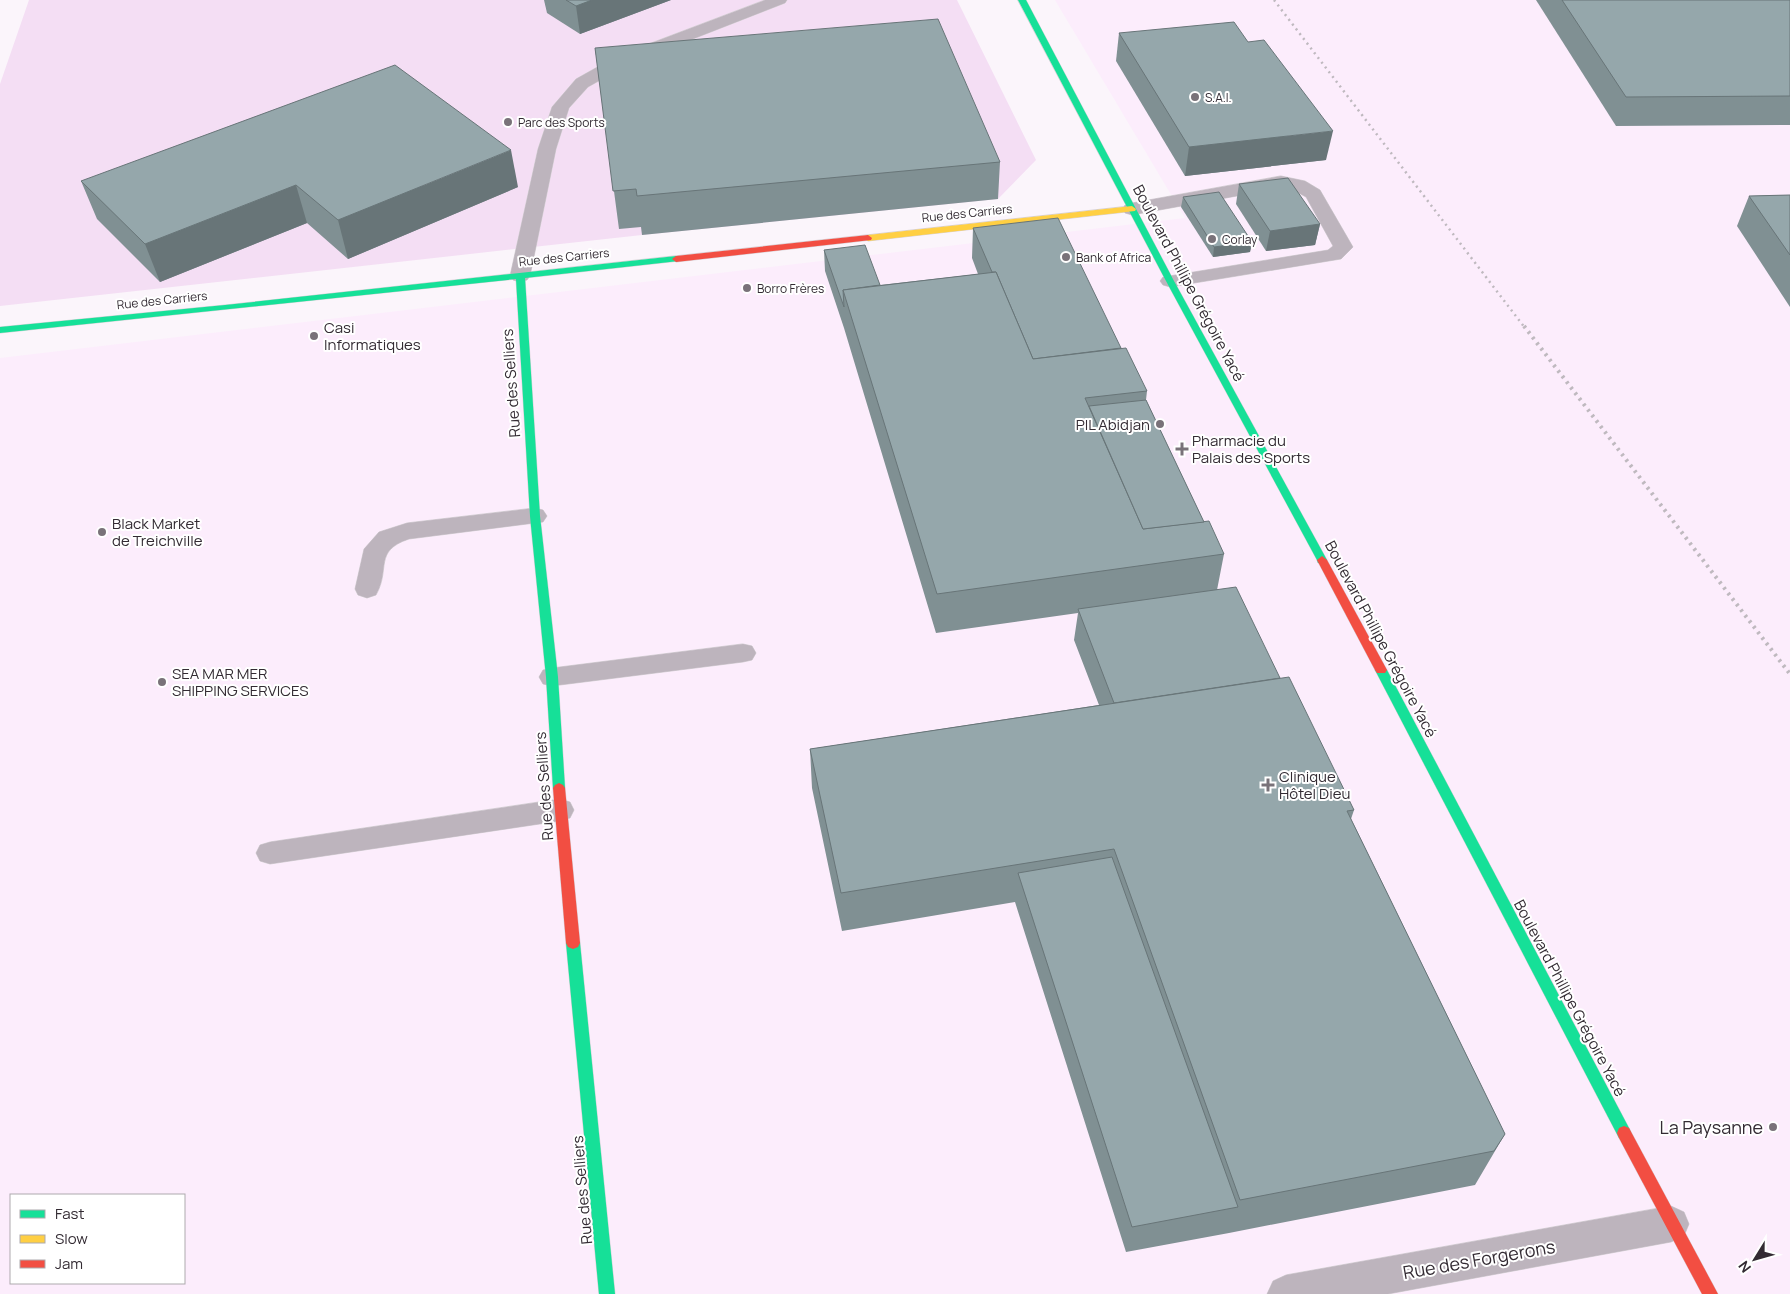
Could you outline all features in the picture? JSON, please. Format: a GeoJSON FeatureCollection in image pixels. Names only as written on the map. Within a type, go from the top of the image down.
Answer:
{"type":"FeatureCollection","features":[{"type":"Feature","properties":{"kind":"street","name":"Boulevard Phillipe Grégoire Yacé"},"geometry":{"type":"LineString","coordinates":[[1022,0],[1170,281],[1346,604],[1671,1224],[1710,1294]]}},
{"type":"Feature","properties":{"kind":"street","name":"Rue des Carriers"},"geometry":{"type":"LineString","coordinates":[[0,330],[520,276],[1132,208]]}},
{"type":"Feature","properties":{"kind":"street","name":"Rue des Selliers"},"geometry":{"type":"LineString","coordinates":[[520,276],[535,516],[552,677],[560,810],[606,1294]]}},
{"type":"Feature","properties":{"kind":"street","name":"Rue des Forgerons"},"geometry":{"type":"LineString","coordinates":[[1286,1294],[1671,1224]]}},
{"type":"Feature","properties":{"kind":"lane"},"geometry":{"type":"LineString","coordinates":[[520,276],[547,149],[561,107],[582,83],[623,60],[779,0]]}},
{"type":"Feature","properties":{"kind":"lane"},"geometry":{"type":"LineString","coordinates":[[1132,208],[1281,182],[1298,184],[1313,194],[1343,247],[1334,255],[1170,281]]}},
{"type":"Feature","properties":{"kind":"lane"},"geometry":{"type":"LineString","coordinates":[[367,589],[376,549],[387,538],[407,531],[535,516]]}},
{"type":"Feature","properties":{"kind":"lane"},"geometry":{"type":"LineString","coordinates":[[552,677],[743,653]]}},
{"type":"Feature","properties":{"kind":"lane"},"geometry":{"type":"LineString","coordinates":[[270,854],[560,810]]}},
{"type":"Feature","properties":{"kind":"shaded area","name":"Parc des Sports"},"geometry":{"type":"Polygon","coordinates":[[[29,0],[957,0],[1036,160],[998,199],[642,235],[0,306],[0,84],[29,0]]]}},
{"type":"Feature","properties":{"kind":"shaded area"},"geometry":{"type":"Polygon","coordinates":[[[1055,0],[1790,0],[1790,1294],[0,1294],[0,358],[1185,218],[1055,0]]]}},
{"type":"Feature","properties":{"kind":"building"},"geometry":{"type":"Polygon","coordinates":[[[566,0],[592,0],[576,6],[566,0]]]}},
{"type":"Feature","properties":{"kind":"building"},"geometry":{"type":"Polygon","coordinates":[[[1562,0],[1790,0],[1790,96],[1626,97],[1562,0]]]}},
{"type":"Feature","properties":{"kind":"building"},"geometry":{"type":"Polygon","coordinates":[[[938,19],[1000,162],[637,196],[636,189],[613,191],[595,48],[938,19]]]}},
{"type":"Feature","properties":{"kind":"building"},"geometry":{"type":"Polygon","coordinates":[[[1234,22],[1248,42],[1264,40],[1333,131],[1189,147],[1119,33],[1234,22]]]}},
{"type":"Feature","properties":{"kind":"building"},"geometry":{"type":"Polygon","coordinates":[[[395,65],[511,150],[338,220],[296,185],[145,244],[81,181],[395,65]]]}},
{"type":"Feature","properties":{"kind":"building"},"geometry":{"type":"Polygon","coordinates":[[[1288,178],[1320,224],[1270,231],[1239,184],[1288,178]]]}},
{"type":"Feature","properties":{"kind":"building"},"geometry":{"type":"Polygon","coordinates":[[[1219,192],[1252,242],[1214,247],[1183,197],[1219,192]]]}},
{"type":"Feature","properties":{"kind":"building"},"geometry":{"type":"Polygon","coordinates":[[[1790,195],[1790,255],[1749,196],[1790,195]]]}},
{"type":"Feature","properties":{"kind":"building"},"geometry":{"type":"Polygon","coordinates":[[[1058,218],[1121,348],[1033,359],[996,272],[992,272],[973,228],[1058,218]]]}},
{"type":"Feature","properties":{"kind":"building"},"geometry":{"type":"Polygon","coordinates":[[[865,245],[880,285],[843,290],[844,307],[824,250],[865,245]]]}},
{"type":"Feature","properties":{"kind":"building"},"geometry":{"type":"Polygon","coordinates":[[[996,272],[1033,359],[1126,348],[1147,391],[1085,398],[1143,529],[1209,521],[1224,554],[937,594],[843,290],[996,272]]]}},
{"type":"Feature","properties":{"kind":"building"},"geometry":{"type":"Polygon","coordinates":[[[1146,400],[1204,522],[1143,529],[1089,406],[1146,400]]]}},
{"type":"Feature","properties":{"kind":"building"},"geometry":{"type":"Polygon","coordinates":[[[1236,587],[1280,678],[1114,703],[1078,609],[1236,587]]]}},
{"type":"Feature","properties":{"kind":"building"},"geometry":{"type":"Polygon","coordinates":[[[1289,677],[1354,810],[1347,811],[1505,1134],[1494,1151],[1240,1200],[1114,849],[841,893],[810,749],[1289,677]]]}},
{"type":"Feature","properties":{"kind":"building"},"geometry":{"type":"Polygon","coordinates":[[[1112,857],[1238,1207],[1132,1227],[1018,873],[1112,857]]]}},
{"type":"Feature","properties":{"kind":"railway"},"geometry":{"type":"LineString","coordinates":[[1274,0],[1525,328]]}},
{"type":"Feature","properties":{"kind":"railway"},"geometry":{"type":"LineString","coordinates":[[1524,326],[1790,674]]}},
{"type":"Feature","properties":{"kind":"traffic: fast"},"geometry":{"type":"LineString","coordinates":[[1022,0],[1170,281],[1322,560]]}},
{"type":"Feature","properties":{"kind":"traffic: fast"},"geometry":{"type":"LineString","coordinates":[[0,330],[225,308],[676,259]]}},
{"type":"Feature","properties":{"kind":"traffic: fast"},"geometry":{"type":"LineString","coordinates":[[520,276],[535,516],[552,677],[559,788]]}},
{"type":"Feature","properties":{"kind":"traffic: fast"},"geometry":{"type":"LineString","coordinates":[[1381,670],[1624,1133]]}},
{"type":"Feature","properties":{"kind":"traffic: fast"},"geometry":{"type":"LineString","coordinates":[[573,943],[607,1294]]}},
{"type":"Feature","properties":{"kind":"traffic: slow"},"geometry":{"type":"LineString","coordinates":[[868,238],[1132,209]]}},
{"type":"Feature","properties":{"kind":"traffic: jam"},"geometry":{"type":"LineString","coordinates":[[676,259],[868,238]]}},
{"type":"Feature","properties":{"kind":"traffic: jam"},"geometry":{"type":"LineString","coordinates":[[1322,560],[1381,670]]}},
{"type":"Feature","properties":{"kind":"traffic: jam"},"geometry":{"type":"LineString","coordinates":[[559,788],[573,943]]}},
{"type":"Feature","properties":{"kind":"traffic: jam"},"geometry":{"type":"LineString","coordinates":[[1624,1133],[1710,1294]]}},
{"type":"Feature","properties":{"kind":"place","name":"S.A.I."},"geometry":{"type":"Point","coordinates":[1195,97]}},
{"type":"Feature","properties":{"kind":"place","name":"Parc des Sports"},"geometry":{"type":"Point","coordinates":[508,122]}},
{"type":"Feature","properties":{"kind":"place","name":"Corlay"},"geometry":{"type":"Point","coordinates":[1212,239]}},
{"type":"Feature","properties":{"kind":"place","name":"Bank of Africa"},"geometry":{"type":"Point","coordinates":[1066,257]}},
{"type":"Feature","properties":{"kind":"place","name":"Borro Frères"},"geometry":{"type":"Point","coordinates":[747,288]}},
{"type":"Feature","properties":{"kind":"place","name":"Casi Informatiques"},"geometry":{"type":"Point","coordinates":[314,336]}},
{"type":"Feature","properties":{"kind":"place","name":"PIL Abidjan"},"geometry":{"type":"Point","coordinates":[1160,424]}},
{"type":"Feature","properties":{"kind":"place","name":"Pharmacie du Palais des Sports"},"geometry":{"type":"Point","coordinates":[1182,449]}},
{"type":"Feature","properties":{"kind":"place","name":"Black Market de Treichville"},"geometry":{"type":"Point","coordinates":[102,532]}},
{"type":"Feature","properties":{"kind":"place","name":"SEA MAR MER SHIPPING SERVICES"},"geometry":{"type":"Point","coordinates":[162,682]}},
{"type":"Feature","properties":{"kind":"place","name":"Clinique Hôtel Dieu"},"geometry":{"type":"Point","coordinates":[1268,785]}},
{"type":"Feature","properties":{"kind":"place","name":"La Paysanne"},"geometry":{"type":"Point","coordinates":[1773,1127]}}]}
